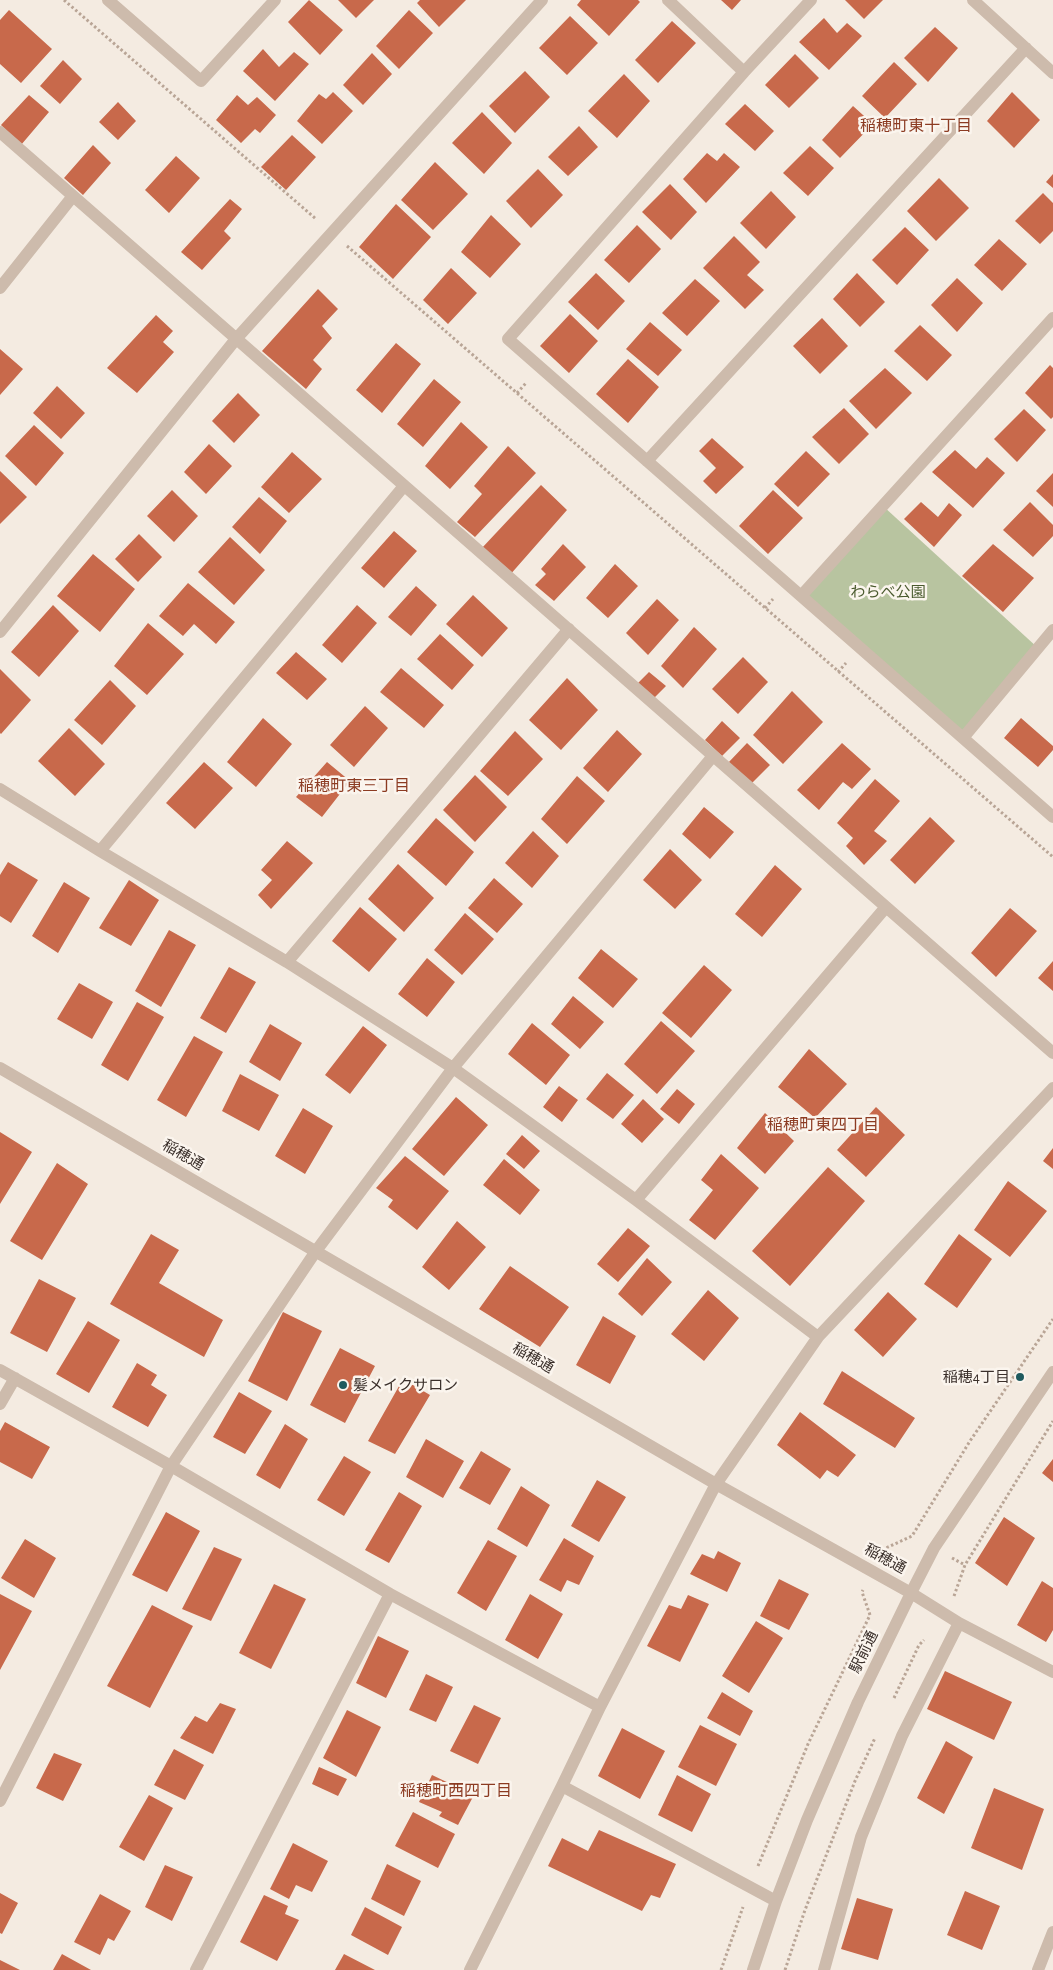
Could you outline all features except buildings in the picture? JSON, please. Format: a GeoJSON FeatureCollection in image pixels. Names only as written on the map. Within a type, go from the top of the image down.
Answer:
{"type":"FeatureCollection","features":[{"type":"Feature","properties":{"kind":"street"},"geometry":{"type":"LineString","coordinates":[[108,0],[200,81],[275,0]]}},
{"type":"Feature","properties":{"kind":"street"},"geometry":{"type":"LineString","coordinates":[[0,632],[236,339],[542,0]]}},
{"type":"Feature","properties":{"kind":"street"},"geometry":{"type":"LineString","coordinates":[[668,0],[744,72]]}},
{"type":"Feature","properties":{"kind":"street"},"geometry":{"type":"LineString","coordinates":[[811,0],[744,72],[508,339],[1053,817]]}},
{"type":"Feature","properties":{"kind":"street"},"geometry":{"type":"LineString","coordinates":[[973,0],[1053,73]]}},
{"type":"Feature","properties":{"kind":"street"},"geometry":{"type":"LineString","coordinates":[[647,461],[1026,48]]}},
{"type":"Feature","properties":{"kind":"street"},"geometry":{"type":"LineString","coordinates":[[0,132],[1053,1053]]}},
{"type":"Feature","properties":{"kind":"street"},"geometry":{"type":"LineString","coordinates":[[0,288],[73,196]]}},
{"type":"Feature","properties":{"kind":"street"},"geometry":{"type":"LineString","coordinates":[[801,596],[1053,318]]}},
{"type":"Feature","properties":{"kind":"street"},"geometry":{"type":"LineString","coordinates":[[100,851],[404,486]]}},
{"type":"Feature","properties":{"kind":"street"},"geometry":{"type":"LineString","coordinates":[[288,962],[568,629]]}},
{"type":"Feature","properties":{"kind":"street"},"geometry":{"type":"LineString","coordinates":[[963,738],[1053,630]]}},
{"type":"Feature","properties":{"kind":"street"},"geometry":{"type":"LineString","coordinates":[[0,1801],[171,1466],[316,1251],[453,1068],[713,756]]}},
{"type":"Feature","properties":{"kind":"street"},"geometry":{"type":"LineString","coordinates":[[0,789],[100,851],[288,962],[453,1068],[636,1200],[818,1337]]}},
{"type":"Feature","properties":{"kind":"street"},"geometry":{"type":"LineString","coordinates":[[636,1200],[886,907]]}},
{"type":"Feature","properties":{"kind":"street","name":"稲穂通"},"geometry":{"type":"LineString","coordinates":[[0,1068],[716,1484],[911,1593],[959,1623],[1053,1672]]}},
{"type":"Feature","properties":{"kind":"street"},"geometry":{"type":"LineString","coordinates":[[470,1970],[600,1707],[716,1484],[818,1337],[1053,1088]]}},
{"type":"Feature","properties":{"kind":"street"},"geometry":{"type":"LineString","coordinates":[[0,1370],[171,1466],[390,1594],[600,1707]]}},
{"type":"Feature","properties":{"kind":"street","name":"駅前通"},"geometry":{"type":"LineString","coordinates":[[753,1970],[806,1820],[858,1702],[911,1593],[934,1548],[1053,1372]]}},
{"type":"Feature","properties":{"kind":"street"},"geometry":{"type":"LineString","coordinates":[[0,1404],[15,1378]]}},
{"type":"Feature","properties":{"kind":"street"},"geometry":{"type":"LineString","coordinates":[[196,1970],[390,1594]]}},
{"type":"Feature","properties":{"kind":"street"},"geometry":{"type":"LineString","coordinates":[[824,1970],[862,1837],[902,1736],[959,1623]]}},
{"type":"Feature","properties":{"kind":"street"},"geometry":{"type":"LineString","coordinates":[[562,1786],[776,1901]]}},
{"type":"Feature","properties":{"kind":"street"},"geometry":{"type":"LineString","coordinates":[[1038,1970],[1053,1932]]}},
{"type":"Feature","properties":{"kind":"path"},"geometry":{"type":"LineString","coordinates":[[64,0],[1053,858]]}},
{"type":"Feature","properties":{"kind":"path"},"geometry":{"type":"LineString","coordinates":[[886,1548],[912,1536],[970,1441],[1053,1319]]}},
{"type":"Feature","properties":{"kind":"path"},"geometry":{"type":"LineString","coordinates":[[957,1591],[964,1566],[1053,1421]]}},
{"type":"Feature","properties":{"kind":"path"},"geometry":{"type":"LineString","coordinates":[[721,1970],[750,1887],[808,1744],[870,1615],[862,1592]]}},
{"type":"Feature","properties":{"kind":"green space","name":"わらべ公園"},"geometry":{"type":"Polygon","coordinates":[[[883,506],[1038,648],[963,738],[801,596],[883,506]]]}},
{"type":"Feature","properties":{"kind":"place","name":"稲穂4丁目"},"geometry":{"type":"Point","coordinates":[1020,1377]}},
{"type":"Feature","properties":{"kind":"place","name":"髪メイクサロン"},"geometry":{"type":"Point","coordinates":[343,1385]}},
{"type":"Feature","properties":{"kind":"district","name":"稲穂町東十丁目"},"geometry":{"type":"Point","coordinates":[916,126]}},
{"type":"Feature","properties":{"kind":"district","name":"稲穂町東三丁目"},"geometry":{"type":"Point","coordinates":[354,786]}},
{"type":"Feature","properties":{"kind":"district","name":"稲穂町東四丁目"},"geometry":{"type":"Point","coordinates":[823,1125]}},
{"type":"Feature","properties":{"kind":"district","name":"稲穂町西四丁目"},"geometry":{"type":"Point","coordinates":[456,1791]}}]}
